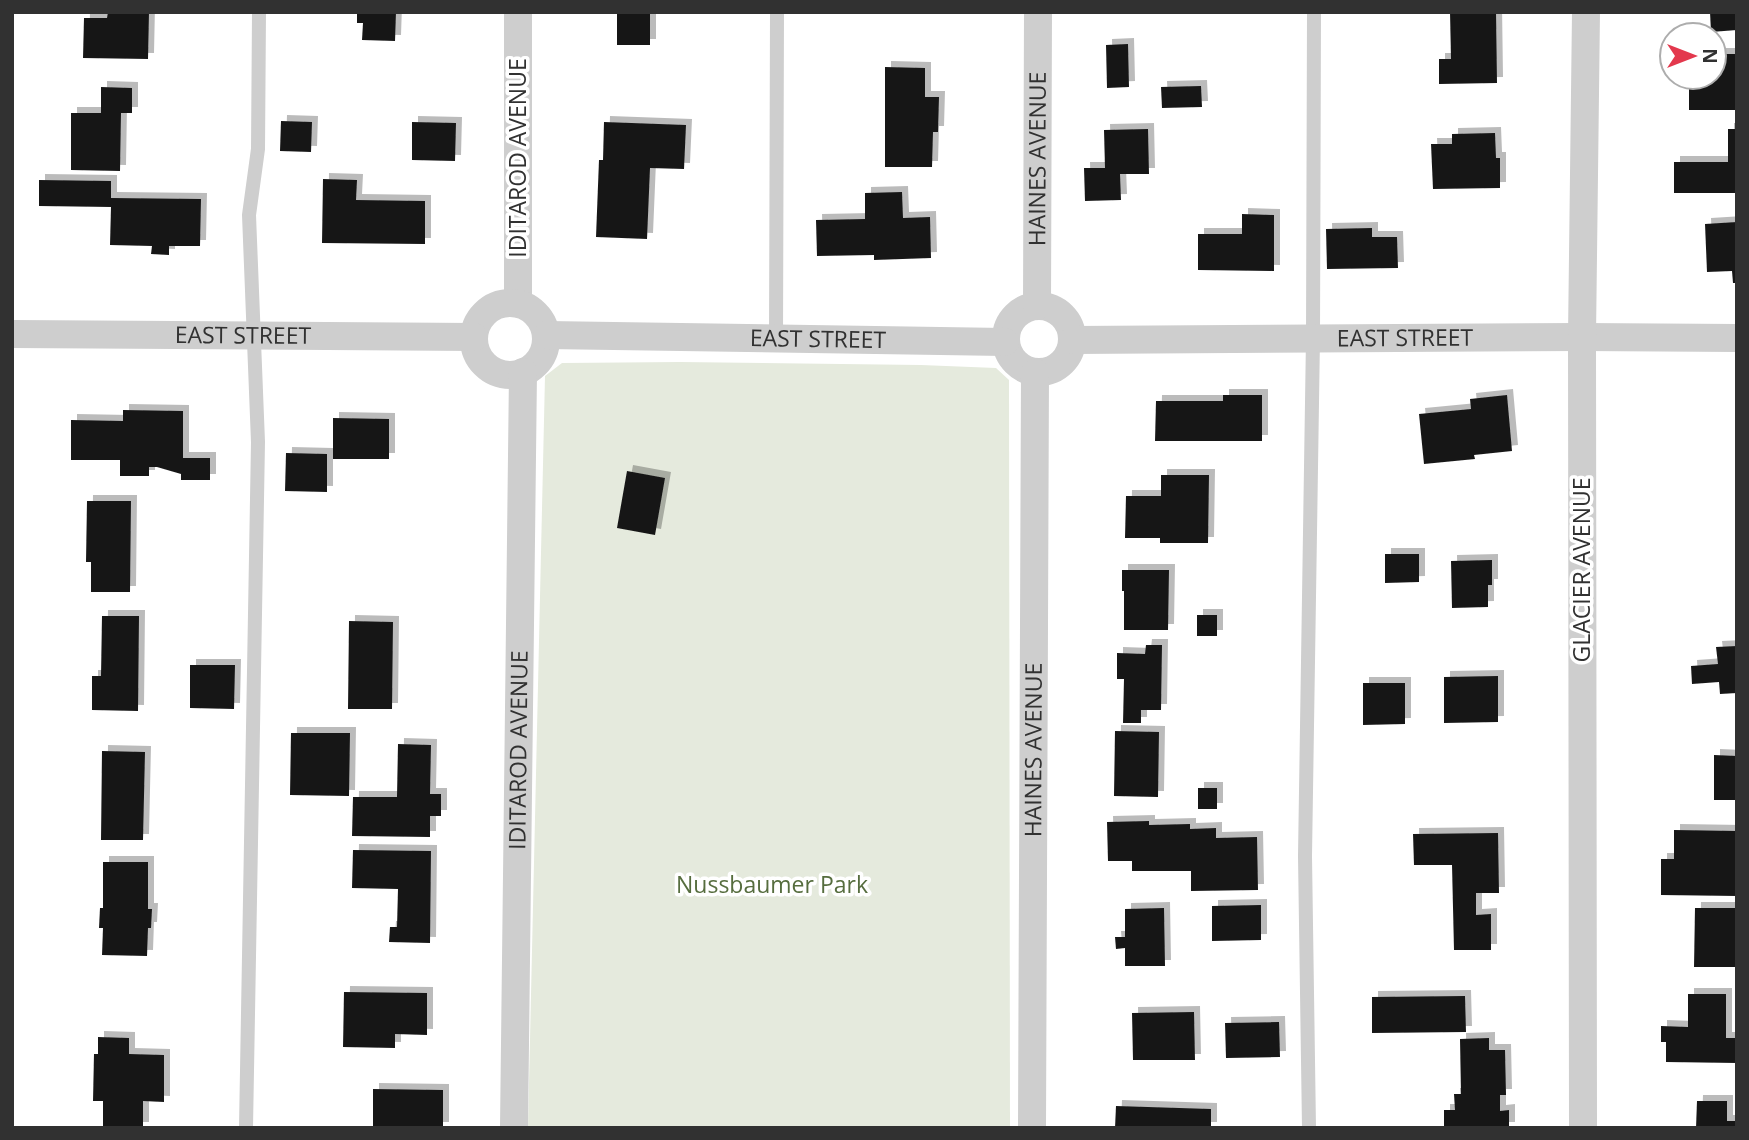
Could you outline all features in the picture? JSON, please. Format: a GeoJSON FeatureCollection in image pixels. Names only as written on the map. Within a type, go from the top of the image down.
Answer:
{"type":"FeatureCollection","features":[{"type":"Feature","properties":{"kind":"street","name":"IDITAROD AVENUE"},"geometry":{"type":"LineString","coordinates":[[517,12],[517,303]]}},
{"type":"Feature","properties":{"kind":"street","name":"HAINES AVENUE"},"geometry":{"type":"LineString","coordinates":[[1037,306],[1038,12]]}},
{"type":"Feature","properties":{"kind":"street","name":"GLACIER AVENUE"},"geometry":{"type":"LineString","coordinates":[[1583,1128],[1583,337],[1586,12]]}},
{"type":"Feature","properties":{"kind":"street"},"geometry":{"type":"LineString","coordinates":[[505,303],[529,307],[544,324],[547,335],[541,358],[523,372],[512,375],[501,374],[481,360],[474,337],[484,314],[493,306],[505,303]]}},
{"type":"Feature","properties":{"kind":"street"},"geometry":{"type":"LineString","coordinates":[[1037,306],[1058,311],[1071,328],[1073,340],[1071,351],[1057,368],[1035,373],[1015,363],[1006,342],[1010,322],[1018,313],[1037,306]]}},
{"type":"Feature","properties":{"kind":"street","name":"EAST STREET"},"geometry":{"type":"LineString","coordinates":[[12,334],[474,337]]}},
{"type":"Feature","properties":{"kind":"street","name":"EAST STREET"},"geometry":{"type":"LineString","coordinates":[[547,335],[1006,342]]}},
{"type":"Feature","properties":{"kind":"street","name":"EAST STREET"},"geometry":{"type":"LineString","coordinates":[[1073,340],[1737,338]]}},
{"type":"Feature","properties":{"kind":"street","name":"IDITAROD AVENUE"},"geometry":{"type":"LineString","coordinates":[[514,1128],[523,372]]}},
{"type":"Feature","properties":{"kind":"street","name":"HAINES AVENUE"},"geometry":{"type":"LineString","coordinates":[[1032,1128],[1035,373]]}},
{"type":"Feature","properties":{"kind":"lane"},"geometry":{"type":"LineString","coordinates":[[246,1128],[258,442],[249,215],[258,149],[259,12]]}},
{"type":"Feature","properties":{"kind":"lane"},"geometry":{"type":"LineString","coordinates":[[776,339],[777,12]]}},
{"type":"Feature","properties":{"kind":"lane"},"geometry":{"type":"LineString","coordinates":[[1309,1128],[1305,856],[1313,338],[1314,12]]}},
{"type":"Feature","properties":{"kind":"green space","name":"Nussbaumer Park"},"geometry":{"type":"Polygon","coordinates":[[[680,362],[996,368],[1009,380],[1010,1128],[528,1128],[545,376],[562,363],[680,362]]]}},
{"type":"Feature","properties":{"kind":"building"},"geometry":{"type":"Polygon","coordinates":[[[108,12],[149,12],[148,59],[83,58],[84,18],[107,18],[108,12]]]}},
{"type":"Feature","properties":{"kind":"building"},"geometry":{"type":"Polygon","coordinates":[[[357,12],[396,12],[395,41],[362,40],[363,23],[357,23],[357,12]]]}},
{"type":"Feature","properties":{"kind":"building"},"geometry":{"type":"Polygon","coordinates":[[[617,12],[650,12],[650,45],[617,45],[617,12]]]}},
{"type":"Feature","properties":{"kind":"building"},"geometry":{"type":"Polygon","coordinates":[[[1450,12],[1496,12],[1497,83],[1439,84],[1439,59],[1451,59],[1450,12]]]}},
{"type":"Feature","properties":{"kind":"building"},"geometry":{"type":"Polygon","coordinates":[[[1710,12],[1737,12],[1737,30],[1728,31],[1728,21],[1710,21],[1710,12]]]}},
{"type":"Feature","properties":{"kind":"building"},"geometry":{"type":"Polygon","coordinates":[[[1128,44],[1129,87],[1107,88],[1106,45],[1128,44]]]}},
{"type":"Feature","properties":{"kind":"building"},"geometry":{"type":"Polygon","coordinates":[[[1728,54],[1737,54],[1736,110],[1689,110],[1689,91],[1728,91],[1728,54]]]}},
{"type":"Feature","properties":{"kind":"building"},"geometry":{"type":"Polygon","coordinates":[[[885,67],[925,68],[925,97],[939,97],[938,132],[933,132],[932,167],[885,167],[885,67]]]}},
{"type":"Feature","properties":{"kind":"building"},"geometry":{"type":"Polygon","coordinates":[[[1201,86],[1202,107],[1162,108],[1161,87],[1201,86]]]}},
{"type":"Feature","properties":{"kind":"building"},"geometry":{"type":"Polygon","coordinates":[[[101,87],[132,88],[132,113],[121,113],[120,171],[71,170],[71,113],[101,113],[101,87]]]}},
{"type":"Feature","properties":{"kind":"building"},"geometry":{"type":"Polygon","coordinates":[[[281,121],[312,122],[311,152],[280,151],[281,121]]]}},
{"type":"Feature","properties":{"kind":"building"},"geometry":{"type":"Polygon","coordinates":[[[412,122],[456,123],[455,161],[412,160],[412,122]]]}},
{"type":"Feature","properties":{"kind":"building"},"geometry":{"type":"Polygon","coordinates":[[[604,122],[686,125],[684,169],[650,168],[647,239],[596,237],[599,160],[603,160],[604,122]]]}},
{"type":"Feature","properties":{"kind":"building"},"geometry":{"type":"Polygon","coordinates":[[[1148,129],[1149,174],[1120,174],[1121,200],[1085,201],[1084,168],[1105,168],[1104,130],[1148,129]]]}},
{"type":"Feature","properties":{"kind":"building"},"geometry":{"type":"Polygon","coordinates":[[[1728,129],[1737,129],[1737,193],[1674,193],[1674,162],[1728,162],[1728,129]]]}},
{"type":"Feature","properties":{"kind":"building"},"geometry":{"type":"Polygon","coordinates":[[[1495,133],[1496,158],[1500,158],[1500,188],[1433,189],[1431,144],[1452,144],[1452,134],[1495,133]]]}},
{"type":"Feature","properties":{"kind":"building"},"geometry":{"type":"Polygon","coordinates":[[[323,179],[357,180],[356,200],[425,201],[425,244],[322,243],[323,179]]]}},
{"type":"Feature","properties":{"kind":"building"},"geometry":{"type":"Polygon","coordinates":[[[39,180],[111,181],[111,198],[201,199],[200,246],[169,246],[169,255],[151,254],[152,246],[110,245],[111,207],[39,206],[39,180]]]}},
{"type":"Feature","properties":{"kind":"building"},"geometry":{"type":"Polygon","coordinates":[[[902,192],[903,218],[930,217],[931,258],[874,260],[874,255],[817,256],[816,220],[865,219],[865,193],[902,192]]]}},
{"type":"Feature","properties":{"kind":"building"},"geometry":{"type":"Polygon","coordinates":[[[1242,214],[1274,215],[1274,271],[1198,270],[1198,234],[1242,234],[1242,214]]]}},
{"type":"Feature","properties":{"kind":"building"},"geometry":{"type":"Polygon","coordinates":[[[1737,222],[1737,283],[1733,283],[1732,271],[1707,272],[1705,224],[1737,222]]]}},
{"type":"Feature","properties":{"kind":"building"},"geometry":{"type":"Polygon","coordinates":[[[1372,228],[1372,237],[1397,237],[1398,268],[1327,269],[1326,229],[1372,228]]]}},
{"type":"Feature","properties":{"kind":"building"},"geometry":{"type":"Polygon","coordinates":[[[1223,395],[1262,395],[1262,441],[1155,441],[1156,401],[1223,401],[1223,395]]]}},
{"type":"Feature","properties":{"kind":"building"},"geometry":{"type":"Polygon","coordinates":[[[1507,395],[1512,451],[1474,455],[1475,459],[1424,464],[1419,414],[1471,409],[1470,399],[1507,395]]]}},
{"type":"Feature","properties":{"kind":"building"},"geometry":{"type":"Polygon","coordinates":[[[123,410],[183,411],[183,458],[210,458],[210,480],[181,480],[181,474],[157,467],[149,467],[149,476],[120,476],[120,460],[71,460],[71,420],[123,421],[123,410]]]}},
{"type":"Feature","properties":{"kind":"building"},"geometry":{"type":"Polygon","coordinates":[[[333,418],[389,419],[389,459],[333,459],[333,418]]]}},
{"type":"Feature","properties":{"kind":"building"},"geometry":{"type":"Polygon","coordinates":[[[286,453],[327,454],[327,492],[285,491],[286,453]]]}},
{"type":"Feature","properties":{"kind":"building"},"geometry":{"type":"Polygon","coordinates":[[[627,471],[665,478],[655,535],[617,528],[627,471]]]}},
{"type":"Feature","properties":{"kind":"building"},"geometry":{"type":"Polygon","coordinates":[[[1161,475],[1209,475],[1208,543],[1160,543],[1160,538],[1125,538],[1126,496],[1161,496],[1161,475]]]}},
{"type":"Feature","properties":{"kind":"building"},"geometry":{"type":"Polygon","coordinates":[[[87,501],[131,501],[130,592],[91,592],[91,562],[86,562],[87,501]]]}},
{"type":"Feature","properties":{"kind":"building"},"geometry":{"type":"Polygon","coordinates":[[[1385,554],[1419,554],[1419,582],[1385,583],[1385,554]]]}},
{"type":"Feature","properties":{"kind":"building"},"geometry":{"type":"Polygon","coordinates":[[[1492,560],[1492,585],[1488,585],[1488,607],[1452,608],[1451,561],[1492,560]]]}},
{"type":"Feature","properties":{"kind":"building"},"geometry":{"type":"Polygon","coordinates":[[[1122,570],[1169,570],[1168,630],[1124,630],[1122,570]]]}},
{"type":"Feature","properties":{"kind":"building"},"geometry":{"type":"Polygon","coordinates":[[[1197,615],[1217,615],[1217,636],[1197,636],[1197,615]]]}},
{"type":"Feature","properties":{"kind":"building"},"geometry":{"type":"Polygon","coordinates":[[[102,616],[139,616],[138,711],[92,710],[92,676],[101,676],[102,616]]]}},
{"type":"Feature","properties":{"kind":"building"},"geometry":{"type":"Polygon","coordinates":[[[349,621],[393,622],[392,709],[348,709],[349,621]]]}},
{"type":"Feature","properties":{"kind":"building"},"geometry":{"type":"Polygon","coordinates":[[[1146,645],[1162,645],[1161,710],[1141,710],[1141,723],[1123,723],[1124,679],[1117,679],[1117,653],[1145,654],[1146,645]]]}},
{"type":"Feature","properties":{"kind":"building"},"geometry":{"type":"Polygon","coordinates":[[[1737,646],[1737,693],[1720,694],[1719,682],[1692,684],[1691,666],[1718,664],[1716,647],[1737,646]]]}},
{"type":"Feature","properties":{"kind":"building"},"geometry":{"type":"Polygon","coordinates":[[[190,665],[235,665],[234,709],[190,708],[190,665]]]}},
{"type":"Feature","properties":{"kind":"building"},"geometry":{"type":"Polygon","coordinates":[[[1498,676],[1498,722],[1444,723],[1444,677],[1498,676]]]}},
{"type":"Feature","properties":{"kind":"building"},"geometry":{"type":"Polygon","coordinates":[[[1363,683],[1405,683],[1405,724],[1363,725],[1363,683]]]}},
{"type":"Feature","properties":{"kind":"building"},"geometry":{"type":"Polygon","coordinates":[[[1115,731],[1159,732],[1158,797],[1114,796],[1115,731]]]}},
{"type":"Feature","properties":{"kind":"building"},"geometry":{"type":"Polygon","coordinates":[[[291,733],[350,733],[349,796],[290,795],[291,733]]]}},
{"type":"Feature","properties":{"kind":"building"},"geometry":{"type":"Polygon","coordinates":[[[398,744],[431,745],[430,794],[441,794],[441,816],[430,816],[430,837],[352,836],[353,797],[397,797],[398,744]]]}},
{"type":"Feature","properties":{"kind":"building"},"geometry":{"type":"Polygon","coordinates":[[[102,751],[145,752],[143,840],[101,840],[102,751]]]}},
{"type":"Feature","properties":{"kind":"building"},"geometry":{"type":"Polygon","coordinates":[[[1714,755],[1737,756],[1737,800],[1714,800],[1714,755]]]}},
{"type":"Feature","properties":{"kind":"building"},"geometry":{"type":"Polygon","coordinates":[[[1198,788],[1217,788],[1217,809],[1198,809],[1198,788]]]}},
{"type":"Feature","properties":{"kind":"building"},"geometry":{"type":"Polygon","coordinates":[[[1149,821],[1149,825],[1190,824],[1190,829],[1216,828],[1216,838],[1257,837],[1258,890],[1191,891],[1191,871],[1132,871],[1132,861],[1108,861],[1107,822],[1149,821]]]}},
{"type":"Feature","properties":{"kind":"building"},"geometry":{"type":"Polygon","coordinates":[[[1674,830],[1737,831],[1737,896],[1661,895],[1661,859],[1674,859],[1674,830]]]}},
{"type":"Feature","properties":{"kind":"building"},"geometry":{"type":"Polygon","coordinates":[[[1498,833],[1499,893],[1476,893],[1476,915],[1491,914],[1491,950],[1454,950],[1452,865],[1414,865],[1413,834],[1498,833]]]}},
{"type":"Feature","properties":{"kind":"building"},"geometry":{"type":"Polygon","coordinates":[[[353,850],[431,851],[430,943],[389,942],[390,927],[397,927],[398,889],[352,888],[353,850]]]}},
{"type":"Feature","properties":{"kind":"building"},"geometry":{"type":"Polygon","coordinates":[[[103,862],[148,862],[148,909],[152,909],[147,956],[102,955],[103,928],[99,928],[100,908],[103,908],[103,862]]]}},
{"type":"Feature","properties":{"kind":"building"},"geometry":{"type":"Polygon","coordinates":[[[1261,905],[1261,940],[1212,941],[1212,906],[1261,905]]]}},
{"type":"Feature","properties":{"kind":"building"},"geometry":{"type":"Polygon","coordinates":[[[1164,908],[1165,966],[1125,966],[1125,948],[1116,949],[1115,937],[1125,937],[1125,909],[1164,908]]]}},
{"type":"Feature","properties":{"kind":"building"},"geometry":{"type":"Polygon","coordinates":[[[1695,908],[1737,908],[1737,967],[1694,967],[1695,908]]]}},
{"type":"Feature","properties":{"kind":"building"},"geometry":{"type":"Polygon","coordinates":[[[344,992],[427,993],[427,1035],[395,1034],[395,1048],[343,1047],[344,992]]]}},
{"type":"Feature","properties":{"kind":"building"},"geometry":{"type":"Polygon","coordinates":[[[1688,994],[1726,994],[1726,1038],[1737,1038],[1737,1063],[1666,1062],[1666,1042],[1661,1042],[1661,1026],[1688,1027],[1688,994]]]}},
{"type":"Feature","properties":{"kind":"building"},"geometry":{"type":"Polygon","coordinates":[[[1465,996],[1466,1032],[1372,1033],[1372,997],[1465,996]]]}},
{"type":"Feature","properties":{"kind":"building"},"geometry":{"type":"Polygon","coordinates":[[[1194,1012],[1195,1060],[1133,1060],[1132,1013],[1194,1012]]]}},
{"type":"Feature","properties":{"kind":"building"},"geometry":{"type":"Polygon","coordinates":[[[1279,1022],[1280,1057],[1226,1058],[1225,1023],[1279,1022]]]}},
{"type":"Feature","properties":{"kind":"building"},"geometry":{"type":"Polygon","coordinates":[[[98,1037],[129,1038],[129,1054],[164,1055],[164,1102],[143,1101],[143,1128],[103,1128],[103,1101],[93,1101],[94,1054],[98,1054],[98,1037]]]}},
{"type":"Feature","properties":{"kind":"building"},"geometry":{"type":"Polygon","coordinates":[[[1489,1038],[1489,1050],[1505,1050],[1506,1095],[1500,1095],[1500,1111],[1509,1110],[1509,1128],[1444,1128],[1444,1110],[1455,1110],[1454,1094],[1461,1094],[1460,1039],[1489,1038]]]}},
{"type":"Feature","properties":{"kind":"building"},"geometry":{"type":"Polygon","coordinates":[[[373,1089],[443,1090],[443,1128],[373,1128],[373,1089]]]}},
{"type":"Feature","properties":{"kind":"building"},"geometry":{"type":"Polygon","coordinates":[[[1697,1101],[1727,1101],[1727,1121],[1737,1121],[1737,1128],[1696,1128],[1697,1101]]]}},
{"type":"Feature","properties":{"kind":"building"},"geometry":{"type":"Polygon","coordinates":[[[1116,1106],[1211,1109],[1211,1128],[1115,1128],[1116,1106]]]}}]}
